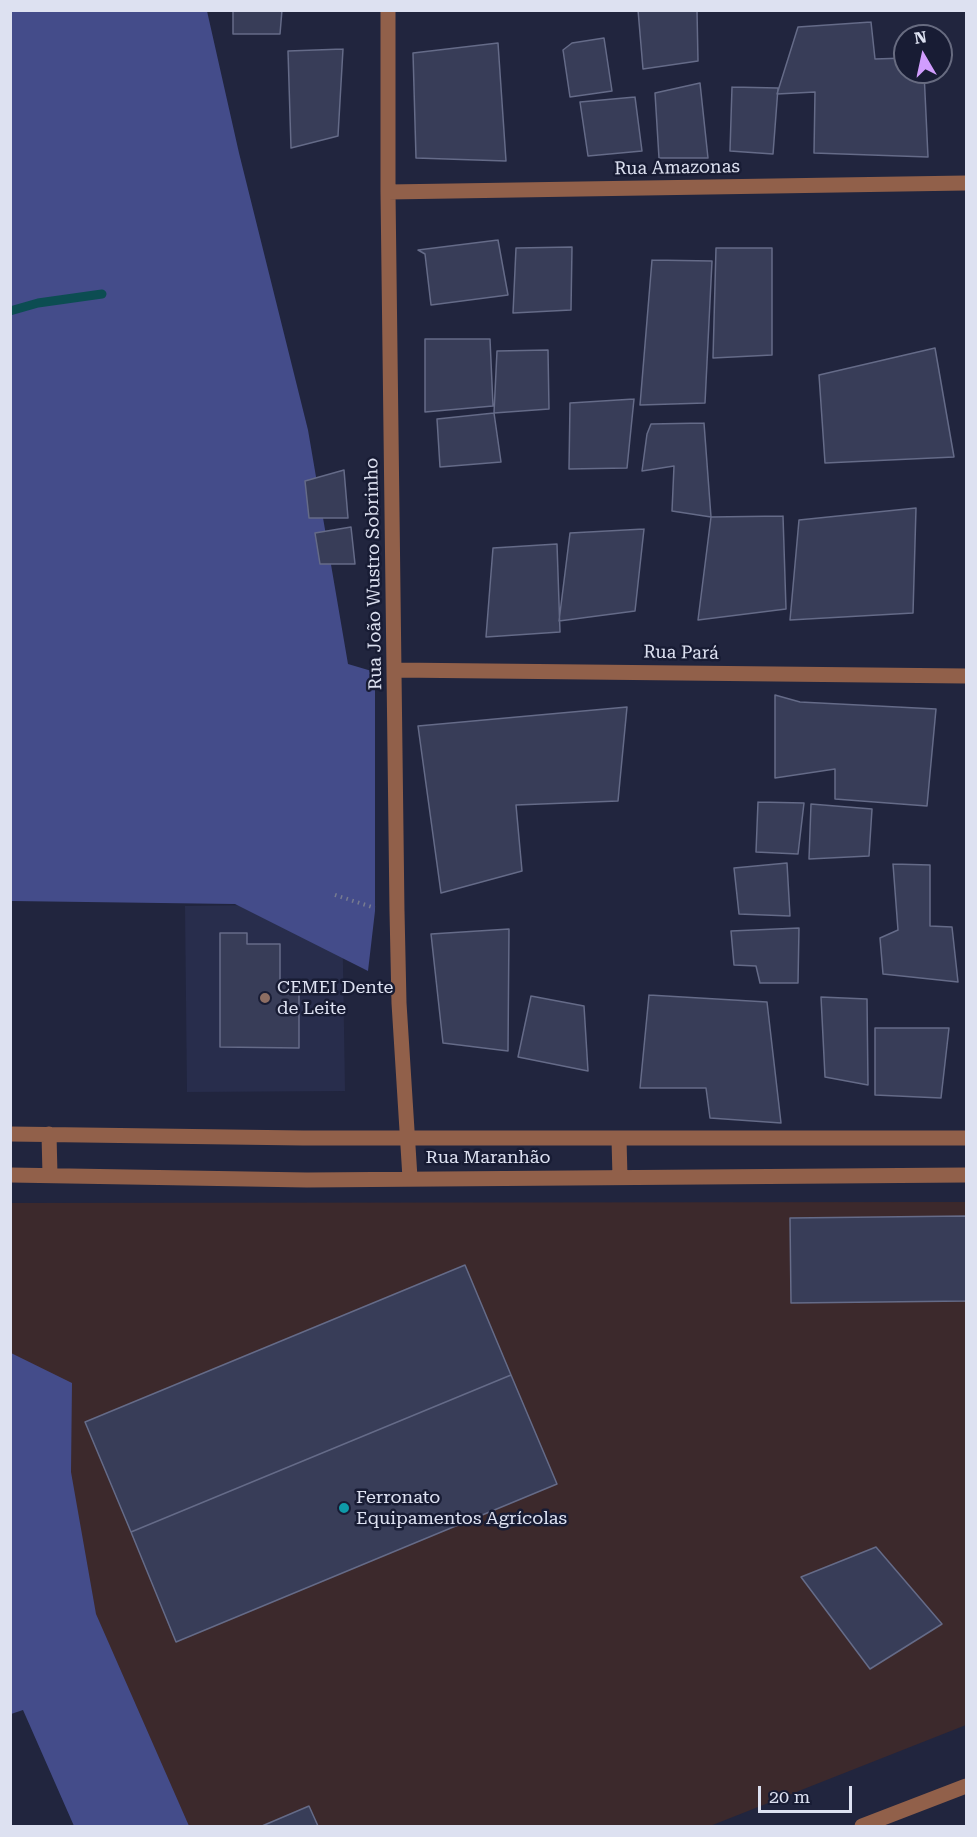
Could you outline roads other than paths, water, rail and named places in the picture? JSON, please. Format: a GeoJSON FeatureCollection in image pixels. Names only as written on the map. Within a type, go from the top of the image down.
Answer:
{"type":"FeatureCollection","features":[{"type":"Feature","properties":{"kind":"street","name":"Rua João Wustro Sobrinho"},"geometry":{"type":"LineString","coordinates":[[388,10],[388,192],[397,911],[399,1003],[410,1178]]}},
{"type":"Feature","properties":{"kind":"street","name":"Rua Amazonas"},"geometry":{"type":"LineString","coordinates":[[388,192],[966,183]]}},
{"type":"Feature","properties":{"kind":"street","name":"Rua Pará"},"geometry":{"type":"LineString","coordinates":[[395,670],[966,676]]}},
{"type":"Feature","properties":{"kind":"street","name":"Rua Maranhão"},"geometry":{"type":"LineString","coordinates":[[10,1134],[303,1138],[966,1138]]}},
{"type":"Feature","properties":{"kind":"street"},"geometry":{"type":"LineString","coordinates":[[49,1134],[50,1175]]}},
{"type":"Feature","properties":{"kind":"street"},"geometry":{"type":"LineString","coordinates":[[619,1138],[620,1177]]}},
{"type":"Feature","properties":{"kind":"street","name":"Rua Maranhão"},"geometry":{"type":"LineString","coordinates":[[10,1175],[307,1180],[966,1175]]}},
{"type":"Feature","properties":{"kind":"street"},"geometry":{"type":"LineString","coordinates":[[862,1827],[966,1786]]}},
{"type":"Feature","properties":{"kind":"waterway"},"geometry":{"type":"LineString","coordinates":[[10,311],[38,303],[102,294]]}},
{"type":"Feature","properties":{"kind":"place","name":"CEMEI Dente de Leite"},"geometry":{"type":"Point","coordinates":[265,998]}},
{"type":"Feature","properties":{"kind":"place","name":"Ferronato Equipamentos Agrícolas"},"geometry":{"type":"Point","coordinates":[344,1508]}}]}
